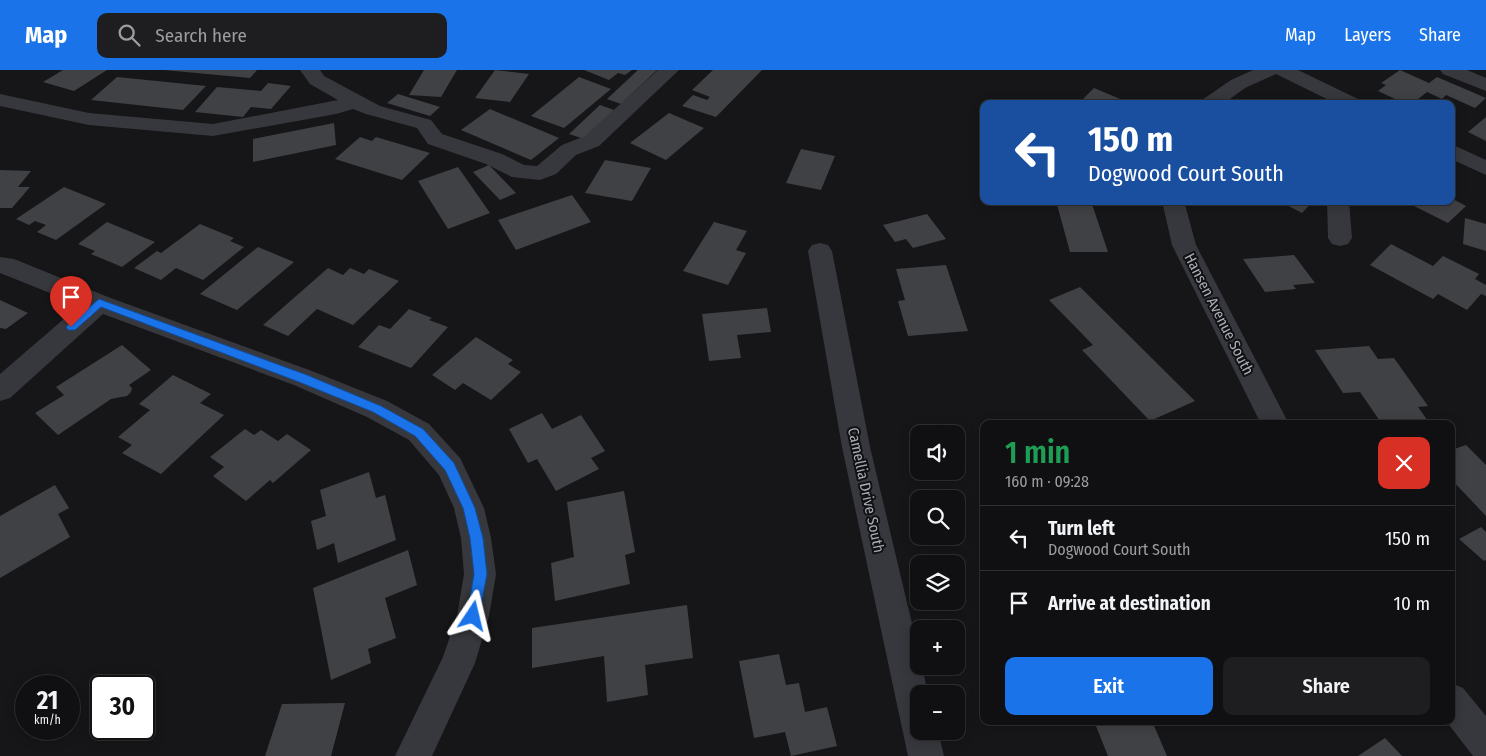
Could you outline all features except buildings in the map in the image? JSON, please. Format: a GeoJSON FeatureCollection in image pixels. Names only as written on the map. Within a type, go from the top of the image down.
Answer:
{"type":"FeatureCollection","features":[{"type":"Feature","properties":{"kind":"street"},"geometry":{"type":"LineString","coordinates":[[282,117],[310,95],[314,75],[354,101],[373,110],[424,124],[435,139],[494,159],[520,172],[540,173],[548,169],[569,150],[592,141],[670,70]]}},
{"type":"Feature","properties":{"kind":"street"},"geometry":{"type":"LineString","coordinates":[[1215,100],[1238,84],[1269,70]]}},
{"type":"Feature","properties":{"kind":"street"},"geometry":{"type":"LineString","coordinates":[[1283,70],[1345,100]]}},
{"type":"Feature","properties":{"kind":"street"},"geometry":{"type":"LineString","coordinates":[[1450,70],[1486,85]]}},
{"type":"Feature","properties":{"kind":"street"},"geometry":{"type":"LineString","coordinates":[[0,100],[89,120],[213,130],[344,106],[354,101]]}},
{"type":"Feature","properties":{"kind":"street"},"geometry":{"type":"LineString","coordinates":[[1455,153],[1486,168]]}},
{"type":"Feature","properties":{"kind":"street","name":"Hansen Avenue South"},"geometry":{"type":"LineString","coordinates":[[1174,205],[1184,245],[1273,420]]}},
{"type":"Feature","properties":{"kind":"street"},"geometry":{"type":"LineString","coordinates":[[1338,205],[1340,238]]}},
{"type":"Feature","properties":{"kind":"street","name":"Camellia Drive South"},"geometry":{"type":"LineString","coordinates":[[820,251],[856,447],[910,690]]}},
{"type":"Feature","properties":{"kind":"street"},"geometry":{"type":"LineString","coordinates":[[0,265],[6,265],[99,303],[296,376],[377,409],[419,432],[450,466],[469,508],[476,538],[480,574],[473,616],[458,663],[413,756]]}},
{"type":"Feature","properties":{"kind":"street"},"geometry":{"type":"LineString","coordinates":[[0,390],[99,303]]}},
{"type":"Feature","properties":{"kind":"street"},"geometry":{"type":"LineString","coordinates":[[1455,705],[1486,744]]}},
{"type":"Feature","properties":{"kind":"street","name":"Camellia Drive South"},"geometry":{"type":"LineString","coordinates":[[922,740],[926,756]]}},
{"type":"Feature","properties":{"kind":"route"},"geometry":{"type":"LineString","coordinates":[[71,327],[99,303],[303,378],[377,409],[419,432],[450,466],[469,508],[476,538],[480,574],[473,616]]}}]}
